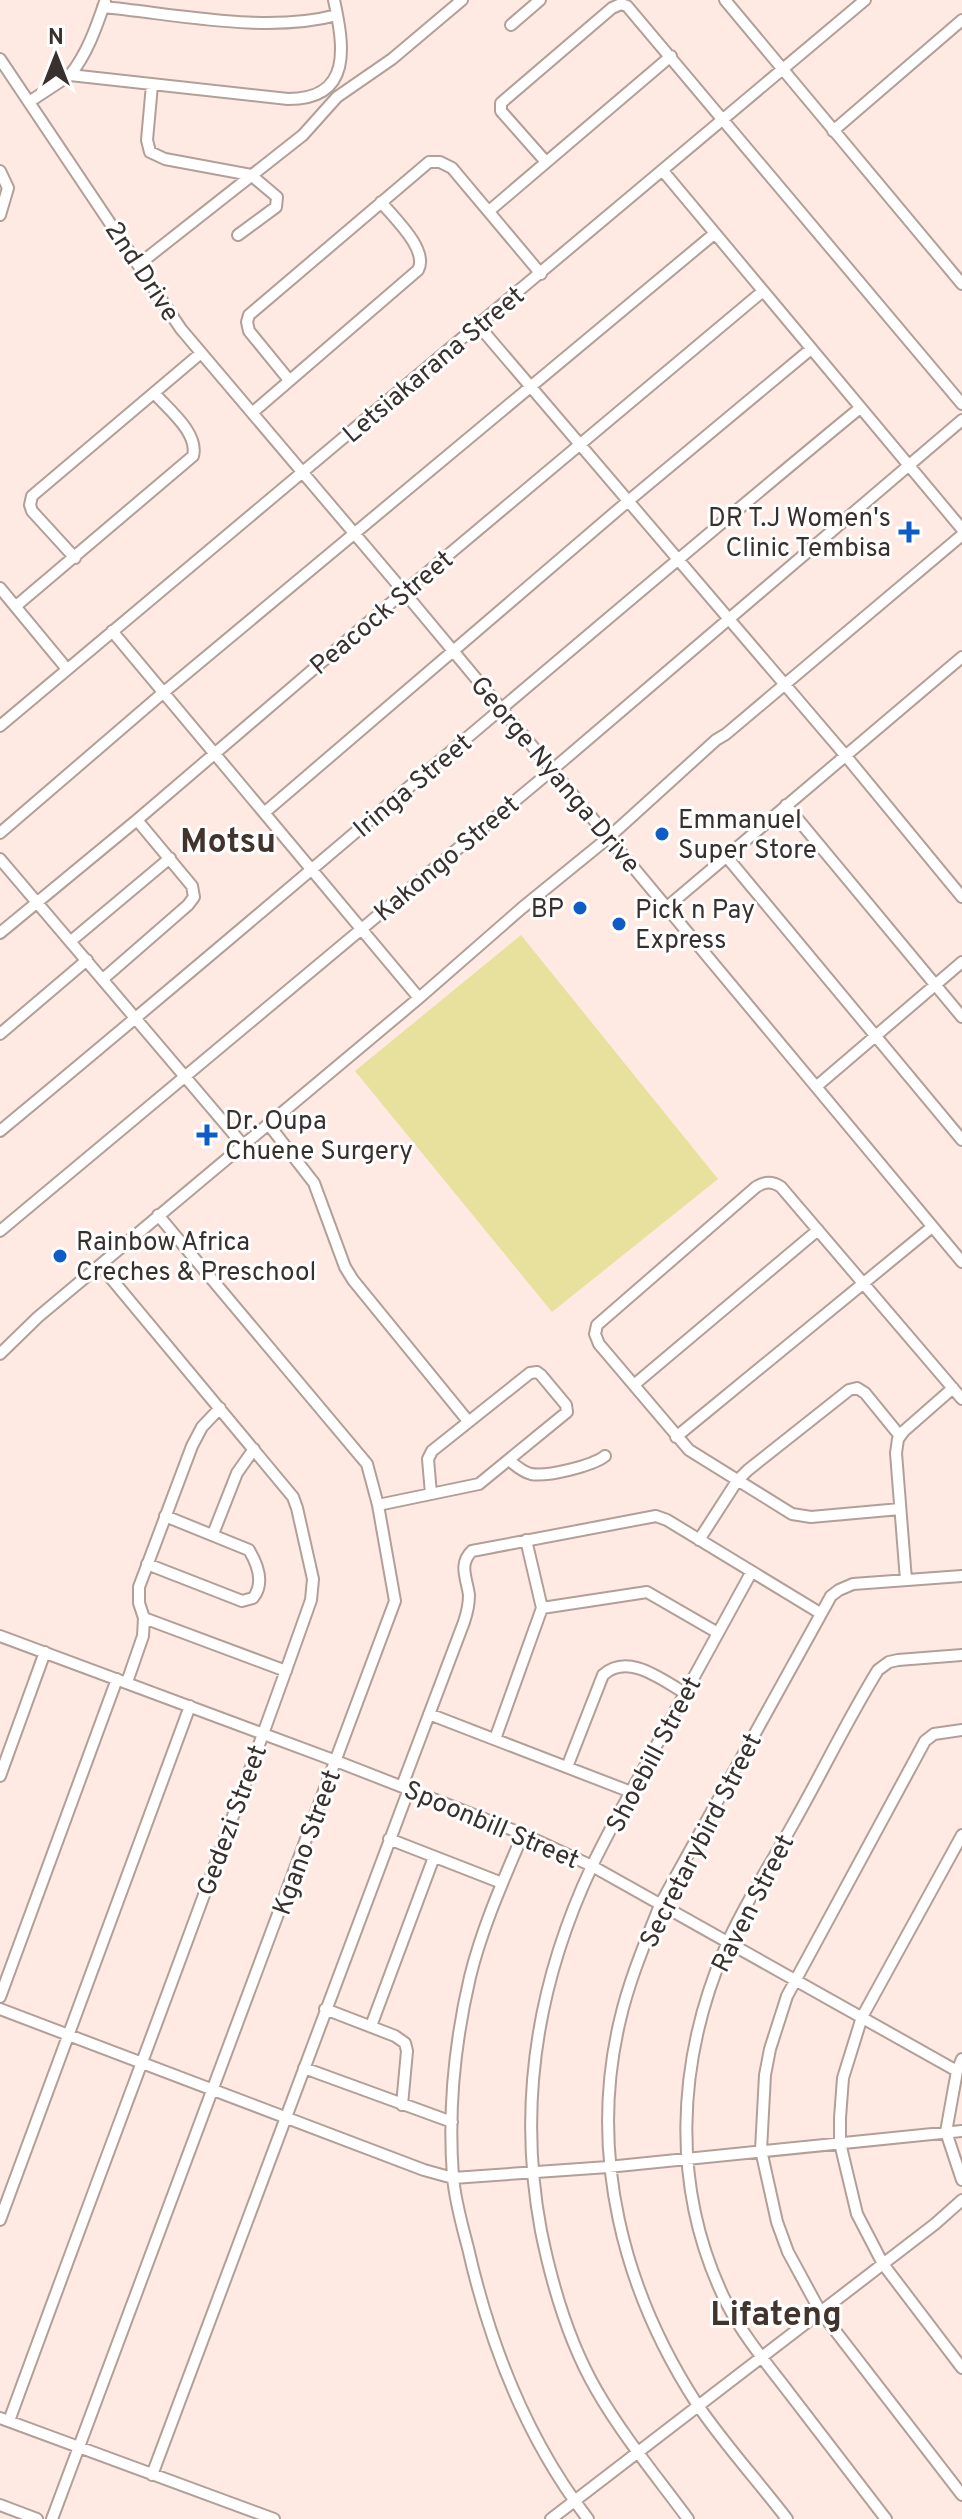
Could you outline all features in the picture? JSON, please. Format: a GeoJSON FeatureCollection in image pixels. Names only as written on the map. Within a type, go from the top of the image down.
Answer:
{"type":"FeatureCollection","features":[{"type":"Feature","properties":{"kind":"street"},"geometry":{"type":"LineString","coordinates":[[70,75],[288,99],[310,98],[327,88],[337,75],[342,56],[334,0]]}},
{"type":"Feature","properties":{"kind":"street"},"geometry":{"type":"LineString","coordinates":[[138,265],[303,135],[337,97],[392,59],[462,0]]}},
{"type":"Feature","properties":{"kind":"street"},"geometry":{"type":"LineString","coordinates":[[511,25],[540,0]]}},
{"type":"Feature","properties":{"kind":"street","name":"Letsiakarana Street"},"geometry":{"type":"LineString","coordinates":[[0,726],[865,0]]}},
{"type":"Feature","properties":{"kind":"street"},"geometry":{"type":"LineString","coordinates":[[731,2],[781,70],[962,284]]}},
{"type":"Feature","properties":{"kind":"street"},"geometry":{"type":"LineString","coordinates":[[29,102],[70,75],[87,47],[104,3],[270,24],[302,23],[337,15]]}},
{"type":"Feature","properties":{"kind":"street"},"geometry":{"type":"LineString","coordinates":[[546,162],[501,111],[503,99],[616,5],[630,8],[962,404]]}},
{"type":"Feature","properties":{"kind":"street"},"geometry":{"type":"LineString","coordinates":[[833,131],[962,20]]}},
{"type":"Feature","properties":{"kind":"street"},"geometry":{"type":"LineString","coordinates":[[489,211],[671,56]]}},
{"type":"Feature","properties":{"kind":"street","name":"2nd Drive"},"geometry":{"type":"LineString","coordinates":[[0,59],[4,73],[29,102],[201,353],[302,473]]}},
{"type":"Feature","properties":{"kind":"street"},"geometry":{"type":"LineString","coordinates":[[152,85],[147,140],[150,152],[165,159],[251,175],[277,197],[276,207],[238,235]]}},
{"type":"Feature","properties":{"kind":"street"},"geometry":{"type":"LineString","coordinates":[[327,88],[337,97]]}},
{"type":"Feature","properties":{"kind":"street"},"geometry":{"type":"LineString","coordinates":[[289,380],[249,331],[249,315],[429,162],[440,162],[452,168],[541,274]]}},
{"type":"Feature","properties":{"kind":"street"},"geometry":{"type":"LineString","coordinates":[[0,171],[8,188],[0,215]]}},
{"type":"Feature","properties":{"kind":"street"},"geometry":{"type":"LineString","coordinates":[[0,1353],[38,1317],[269,1125],[522,908],[610,840],[716,740],[962,532],[663,171]]}},
{"type":"Feature","properties":{"kind":"street"},"geometry":{"type":"LineString","coordinates":[[252,413],[421,264],[419,249],[381,202]]}},
{"type":"Feature","properties":{"kind":"street"},"geometry":{"type":"LineString","coordinates":[[0,833],[164,692],[714,234]]}},
{"type":"Feature","properties":{"kind":"street","name":"Peacock Street"},"geometry":{"type":"LineString","coordinates":[[0,933],[763,291]]}},
{"type":"Feature","properties":{"kind":"street"},"geometry":{"type":"LineString","coordinates":[[478,325],[845,755],[962,897]]}},
{"type":"Feature","properties":{"kind":"street"},"geometry":{"type":"LineString","coordinates":[[264,813],[811,349]]}},
{"type":"Feature","properties":{"kind":"street"},"geometry":{"type":"LineString","coordinates":[[75,558],[32,511],[32,496],[201,353]]}},
{"type":"Feature","properties":{"kind":"street"},"geometry":{"type":"LineString","coordinates":[[16,606],[193,456],[194,444],[189,433],[154,393]]}},
{"type":"Feature","properties":{"kind":"street","name":"Iringa Street"},"geometry":{"type":"LineString","coordinates":[[0,1131],[860,408]]}},
{"type":"Feature","properties":{"kind":"street","name":"Kakongo Street"},"geometry":{"type":"LineString","coordinates":[[0,1231],[552,770],[962,420]]}},
{"type":"Feature","properties":{"kind":"street","name":"George Nyanga Drive"},"geometry":{"type":"LineString","coordinates":[[302,473],[962,1262]]}},
{"type":"Feature","properties":{"kind":"street"},"geometry":{"type":"LineString","coordinates":[[0,588],[67,669]]}},
{"type":"Feature","properties":{"kind":"street"},"geometry":{"type":"LineString","coordinates":[[112,631],[419,998]]}},
{"type":"Feature","properties":{"kind":"street"},"geometry":{"type":"LineString","coordinates":[[667,907],[962,657]]}},
{"type":"Feature","properties":{"kind":"street"},"geometry":{"type":"LineString","coordinates":[[786,805],[962,1017]]}},
{"type":"Feature","properties":{"kind":"street"},"geometry":{"type":"LineString","coordinates":[[103,979],[192,901],[194,894],[192,886],[137,820]]}},
{"type":"Feature","properties":{"kind":"street"},"geometry":{"type":"LineString","coordinates":[[726,856],[962,1140]]}},
{"type":"Feature","properties":{"kind":"street"},"geometry":{"type":"LineString","coordinates":[[71,941],[170,858]]}},
{"type":"Feature","properties":{"kind":"street"},"geometry":{"type":"LineString","coordinates":[[0,859],[243,1145]]}},
{"type":"Feature","properties":{"kind":"street"},"geometry":{"type":"LineString","coordinates":[[0,1034],[87,960]]}},
{"type":"Feature","properties":{"kind":"street"},"geometry":{"type":"LineString","coordinates":[[817,1086],[962,962]]}},
{"type":"Feature","properties":{"kind":"street"},"geometry":{"type":"LineString","coordinates":[[269,1125],[314,1183],[345,1267],[353,1280],[468,1421]]}},
{"type":"Feature","properties":{"kind":"street"},"geometry":{"type":"LineString","coordinates":[[900,1509],[798,1516],[702,1460],[676,1437],[596,1339],[597,1325],[756,1187],[766,1182],[777,1184],[962,1399]]}},
{"type":"Feature","properties":{"kind":"street","name":"Kgano Street"},"geometry":{"type":"LineString","coordinates":[[52,2519],[395,1601],[371,1472],[361,1454],[158,1215]]}},
{"type":"Feature","properties":{"kind":"street"},"geometry":{"type":"LineString","coordinates":[[676,1437],[932,1227]]}},
{"type":"Feature","properties":{"kind":"street"},"geometry":{"type":"LineString","coordinates":[[635,1384],[818,1230]]}},
{"type":"Feature","properties":{"kind":"street","name":"Gedezi Street"},"geometry":{"type":"LineString","coordinates":[[4,2420],[215,1866],[311,1600],[313,1579],[296,1502],[100,1265]]}},
{"type":"Feature","properties":{"kind":"street"},"geometry":{"type":"LineString","coordinates":[[378,1505],[431,1494],[479,1484],[510,1461],[567,1412],[566,1405],[541,1375],[530,1373],[429,1455],[431,1494]]}},
{"type":"Feature","properties":{"kind":"street"},"geometry":{"type":"LineString","coordinates":[[906,1580],[896,1453],[900,1436],[953,1388]]}},
{"type":"Feature","properties":{"kind":"street"},"geometry":{"type":"LineString","coordinates":[[699,1540],[737,1481],[853,1389],[865,1393],[900,1436]]}},
{"type":"Feature","properties":{"kind":"street"},"geometry":{"type":"LineString","coordinates":[[0,1997],[122,1681],[143,1636],[144,1618],[138,1595],[147,1564],[197,1434],[220,1408]]}},
{"type":"Feature","properties":{"kind":"street"},"geometry":{"type":"LineString","coordinates":[[213,1534],[237,1473],[254,1449]]}},
{"type":"Feature","properties":{"kind":"street"},"geometry":{"type":"LineString","coordinates":[[510,1461],[525,1472],[542,1475],[589,1465],[605,1456]]}},
{"type":"Feature","properties":{"kind":"street"},"geometry":{"type":"LineString","coordinates":[[147,1564],[242,1601],[253,1598],[260,1589],[260,1578],[249,1550],[165,1516]]}},
{"type":"Feature","properties":{"kind":"street"},"geometry":{"type":"LineString","coordinates":[[152,2475],[389,1839],[429,1714],[468,1609],[464,1567],[468,1554],[478,1549],[651,1516],[667,1520],[820,1613]]}},
{"type":"Feature","properties":{"kind":"street"},"geometry":{"type":"LineString","coordinates":[[495,1739],[542,1608],[526,1540]]}},
{"type":"Feature","properties":{"kind":"street","name":"Shoebill Street"},"geometry":{"type":"LineString","coordinates":[[688,2519],[637,2452],[597,2392],[562,2308],[546,2256],[531,2172],[530,2103],[543,2005],[564,1937],[592,1866],[751,1573]]}},
{"type":"Feature","properties":{"kind":"street","name":"Secretarybird Street"},"geometry":{"type":"LineString","coordinates":[[787,2519],[698,2405],[661,2341],[641,2297],[619,2224],[608,2167],[609,2087],[619,2024],[660,1905],[831,1596],[846,1586],[962,1576]]}},
{"type":"Feature","properties":{"kind":"street"},"geometry":{"type":"LineString","coordinates":[[542,1608],[647,1592],[718,1633]]}},
{"type":"Feature","properties":{"kind":"street"},"geometry":{"type":"LineString","coordinates":[[144,1618],[286,1671]]}},
{"type":"Feature","properties":{"kind":"street","name":"Spoonbill Street"},"geometry":{"type":"LineString","coordinates":[[0,1636],[406,1787],[523,1834],[592,1866],[957,2071]]}},
{"type":"Feature","properties":{"kind":"street"},"geometry":{"type":"LineString","coordinates":[[0,1776],[45,1652]]}},
{"type":"Feature","properties":{"kind":"street","name":"Raven Street"},"geometry":{"type":"LineString","coordinates":[[886,2519],[733,2315],[703,2244],[691,2199],[686,2158],[686,2106],[700,2019],[727,1943],[878,1670],[898,1660],[962,1655]]}},
{"type":"Feature","properties":{"kind":"street"},"geometry":{"type":"LineString","coordinates":[[567,1767],[603,1675],[609,1670],[621,1666],[637,1667],[685,1693]]}},
{"type":"Feature","properties":{"kind":"street"},"geometry":{"type":"LineString","coordinates":[[0,2220],[190,1706]]}},
{"type":"Feature","properties":{"kind":"street"},"geometry":{"type":"LineString","coordinates":[[429,1714],[631,1792]]}},
{"type":"Feature","properties":{"kind":"street"},"geometry":{"type":"LineString","coordinates":[[962,1730],[934,1734],[925,1741],[795,1980],[770,2049],[761,2115],[761,2150],[777,2222],[788,2252],[820,2311],[962,2495]]}},
{"type":"Feature","properties":{"kind":"street"},"geometry":{"type":"LineString","coordinates":[[523,1834],[477,1952],[462,2015],[452,2122],[453,2178],[481,2304],[497,2352],[528,2419],[588,2519]]}},
{"type":"Feature","properties":{"kind":"street"},"geometry":{"type":"LineString","coordinates":[[962,1835],[862,2017],[843,2078],[840,2143],[857,2214],[883,2264],[962,2368]]}},
{"type":"Feature","properties":{"kind":"street"},"geometry":{"type":"LineString","coordinates":[[389,1839],[502,1883]]}},
{"type":"Feature","properties":{"kind":"street"},"geometry":{"type":"LineString","coordinates":[[371,2026],[434,1857]]}},
{"type":"Feature","properties":{"kind":"street"},"geometry":{"type":"LineString","coordinates":[[0,2009],[453,2178],[608,2167],[962,2131]]}},
{"type":"Feature","properties":{"kind":"street"},"geometry":{"type":"LineString","coordinates":[[325,2009],[405,2043],[402,2105]]}},
{"type":"Feature","properties":{"kind":"street"},"geometry":{"type":"LineString","coordinates":[[962,2059],[946,2132],[962,2180]]}},
{"type":"Feature","properties":{"kind":"street"},"geometry":{"type":"LineString","coordinates":[[304,2068],[452,2122]]}},
{"type":"Feature","properties":{"kind":"street"},"geometry":{"type":"LineString","coordinates":[[551,2519],[962,2200]]}},
{"type":"Feature","properties":{"kind":"street"},"geometry":{"type":"LineString","coordinates":[[4,2420],[274,2519]]}},
{"type":"Feature","properties":{"kind":"street"},"geometry":{"type":"LineString","coordinates":[[0,2505],[37,2519]]}},
{"type":"Feature","properties":{"kind":"shaded area"},"geometry":{"type":"Polygon","coordinates":[[[521,935],[718,1179],[552,1312],[355,1071],[521,935]]]}},
{"type":"Feature","properties":{"kind":"place","name":"DR T.J Women's Clinic Tembisa"},"geometry":{"type":"Point","coordinates":[909,532]}},
{"type":"Feature","properties":{"kind":"place","name":"Emmanuel Super Store"},"geometry":{"type":"Point","coordinates":[662,834]}},
{"type":"Feature","properties":{"kind":"place","name":"BP"},"geometry":{"type":"Point","coordinates":[580,908]}},
{"type":"Feature","properties":{"kind":"place","name":"Pick n Pay Express"},"geometry":{"type":"Point","coordinates":[619,924]}},
{"type":"Feature","properties":{"kind":"place","name":"Dr. Oupa Chuene Surgery"},"geometry":{"type":"Point","coordinates":[207,1135]}},
{"type":"Feature","properties":{"kind":"place","name":"Rainbow Africa Creches & Preschool"},"geometry":{"type":"Point","coordinates":[60,1256]}},
{"type":"Feature","properties":{"kind":"district","name":"Motsu"},"geometry":{"type":"Point","coordinates":[228,840]}},
{"type":"Feature","properties":{"kind":"district","name":"Lifateng"},"geometry":{"type":"Point","coordinates":[776,2313]}}]}
